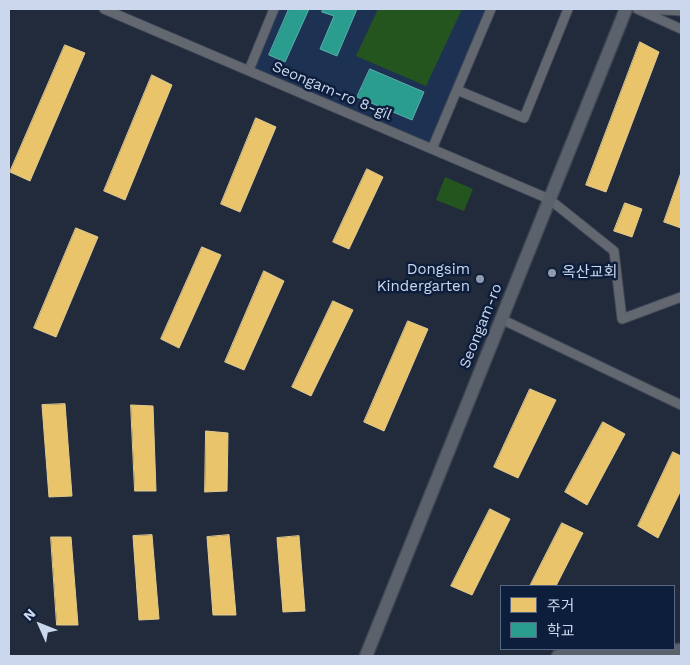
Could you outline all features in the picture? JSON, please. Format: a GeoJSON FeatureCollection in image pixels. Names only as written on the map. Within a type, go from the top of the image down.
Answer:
{"type":"FeatureCollection","features":[{"type":"Feature","properties":{"kind":"street","name":"Seongam-ro 8-gil"},"geometry":{"type":"LineString","coordinates":[[104,9],[550,199],[614,251],[622,319],[681,296]]}},
{"type":"Feature","properties":{"kind":"street"},"geometry":{"type":"LineString","coordinates":[[249,70],[273,9]]}},
{"type":"Feature","properties":{"kind":"street"},"geometry":{"type":"LineString","coordinates":[[432,149],[491,9]]}},
{"type":"Feature","properties":{"kind":"street"},"geometry":{"type":"LineString","coordinates":[[457,90],[524,118],[568,9]]}},
{"type":"Feature","properties":{"kind":"street","name":"Seongam-ro"},"geometry":{"type":"LineString","coordinates":[[366,656],[626,9]]}},
{"type":"Feature","properties":{"kind":"street"},"geometry":{"type":"LineString","coordinates":[[637,9],[681,29]]}},
{"type":"Feature","properties":{"kind":"street"},"geometry":{"type":"LineString","coordinates":[[647,9],[681,11]]}},
{"type":"Feature","properties":{"kind":"street"},"geometry":{"type":"LineString","coordinates":[[501,319],[681,405]]}},
{"type":"Feature","properties":{"kind":"street"},"geometry":{"type":"LineString","coordinates":[[558,656],[681,650]]}},
{"type":"Feature","properties":{"kind":"shaded area"},"geometry":{"type":"Polygon","coordinates":[[[274,9],[491,9],[432,149],[249,70],[274,9]]]}},
{"type":"Feature","properties":{"kind":"green space"},"geometry":{"type":"Polygon","coordinates":[[[378,9],[462,9],[426,86],[356,56],[378,9]]]}},
{"type":"Feature","properties":{"kind":"green space"},"geometry":{"type":"Polygon","coordinates":[[[445,177],[473,189],[464,211],[436,200],[445,177]]]}},
{"type":"Feature","properties":{"kind":"building: 주거"},"geometry":{"type":"Polygon","coordinates":[[[640,42],[659,52],[606,192],[586,185],[640,42]]]}},
{"type":"Feature","properties":{"kind":"building: 주거"},"geometry":{"type":"Polygon","coordinates":[[[65,45],[85,53],[30,181],[10,172],[65,45]]]}},
{"type":"Feature","properties":{"kind":"building: 주거"},"geometry":{"type":"Polygon","coordinates":[[[152,75],[172,85],[125,200],[104,191],[152,75]]]}},
{"type":"Feature","properties":{"kind":"building: 주거"},"geometry":{"type":"Polygon","coordinates":[[[256,118],[276,127],[240,212],[221,204],[256,118]]]}},
{"type":"Feature","properties":{"kind":"building: 주거"},"geometry":{"type":"Polygon","coordinates":[[[367,169],[383,177],[349,249],[333,242],[367,169]]]}},
{"type":"Feature","properties":{"kind":"building: 주거"},"geometry":{"type":"Polygon","coordinates":[[[681,173],[681,228],[664,222],[681,173]]]}},
{"type":"Feature","properties":{"kind":"building: 주거"},"geometry":{"type":"Polygon","coordinates":[[[625,203],[642,209],[632,237],[614,231],[625,203]]]}},
{"type":"Feature","properties":{"kind":"building: 주거"},"geometry":{"type":"Polygon","coordinates":[[[76,228],[98,237],[56,337],[34,328],[76,228]]]}},
{"type":"Feature","properties":{"kind":"building: 주거"},"geometry":{"type":"Polygon","coordinates":[[[202,247],[221,255],[179,348],[161,339],[202,247]]]}},
{"type":"Feature","properties":{"kind":"building: 주거"},"geometry":{"type":"Polygon","coordinates":[[[264,271],[284,281],[244,370],[225,362],[264,271]]]}},
{"type":"Feature","properties":{"kind":"building: 주거"},"geometry":{"type":"Polygon","coordinates":[[[333,301],[353,310],[311,396],[292,387],[333,301]]]}},
{"type":"Feature","properties":{"kind":"building: 주거"},"geometry":{"type":"Polygon","coordinates":[[[408,321],[428,329],[384,431],[364,422],[408,321]]]}},
{"type":"Feature","properties":{"kind":"building: 주거"},"geometry":{"type":"Polygon","coordinates":[[[530,389],[556,400],[518,478],[494,467],[530,389]]]}},
{"type":"Feature","properties":{"kind":"building: 주거"},"geometry":{"type":"Polygon","coordinates":[[[65,404],[72,496],[49,497],[42,405],[65,404]]]}},
{"type":"Feature","properties":{"kind":"building: 주거"},"geometry":{"type":"Polygon","coordinates":[[[131,405],[153,406],[156,491],[135,491],[131,405]]]}},
{"type":"Feature","properties":{"kind":"building: 주거"},"geometry":{"type":"Polygon","coordinates":[[[603,422],[625,434],[587,505],[565,492],[603,422]]]}},
{"type":"Feature","properties":{"kind":"building: 주거"},"geometry":{"type":"Polygon","coordinates":[[[206,431],[228,433],[227,491],[205,492],[206,431]]]}},
{"type":"Feature","properties":{"kind":"building: 주거"},"geometry":{"type":"Polygon","coordinates":[[[673,452],[681,456],[681,490],[658,538],[638,526],[673,452]]]}},
{"type":"Feature","properties":{"kind":"building: 주거"},"geometry":{"type":"Polygon","coordinates":[[[490,509],[510,519],[472,595],[451,586],[490,509]]]}},
{"type":"Feature","properties":{"kind":"building: 주거"},"geometry":{"type":"Polygon","coordinates":[[[562,523],[583,533],[557,585],[531,585],[562,523]]]}},
{"type":"Feature","properties":{"kind":"building: 주거"},"geometry":{"type":"Polygon","coordinates":[[[152,535],[159,619],[139,620],[133,536],[152,535]]]}},
{"type":"Feature","properties":{"kind":"building: 주거"},"geometry":{"type":"Polygon","coordinates":[[[229,535],[236,615],[213,615],[207,537],[229,535]]]}},
{"type":"Feature","properties":{"kind":"building: 주거"},"geometry":{"type":"Polygon","coordinates":[[[299,536],[305,611],[283,612],[277,538],[299,536]]]}},
{"type":"Feature","properties":{"kind":"building: 주거"},"geometry":{"type":"Polygon","coordinates":[[[51,537],[71,537],[78,625],[57,625],[51,537]]]}},
{"type":"Feature","properties":{"kind":"building: 학교"},"geometry":{"type":"Polygon","coordinates":[[[289,9],[309,9],[285,62],[269,55],[289,9]]]}},
{"type":"Feature","properties":{"kind":"building: 학교"},"geometry":{"type":"Polygon","coordinates":[[[323,9],[357,9],[337,56],[320,49],[334,16],[322,12],[323,9]]]}},
{"type":"Feature","properties":{"kind":"building: 학교"},"geometry":{"type":"Polygon","coordinates":[[[370,69],[424,92],[412,120],[357,97],[370,69]]]}},
{"type":"Feature","properties":{"kind":"place","name":"옥산교회"},"geometry":{"type":"Point","coordinates":[552,273]}},
{"type":"Feature","properties":{"kind":"place","name":"Dongsim Kindergarten"},"geometry":{"type":"Point","coordinates":[480,279]}}]}
